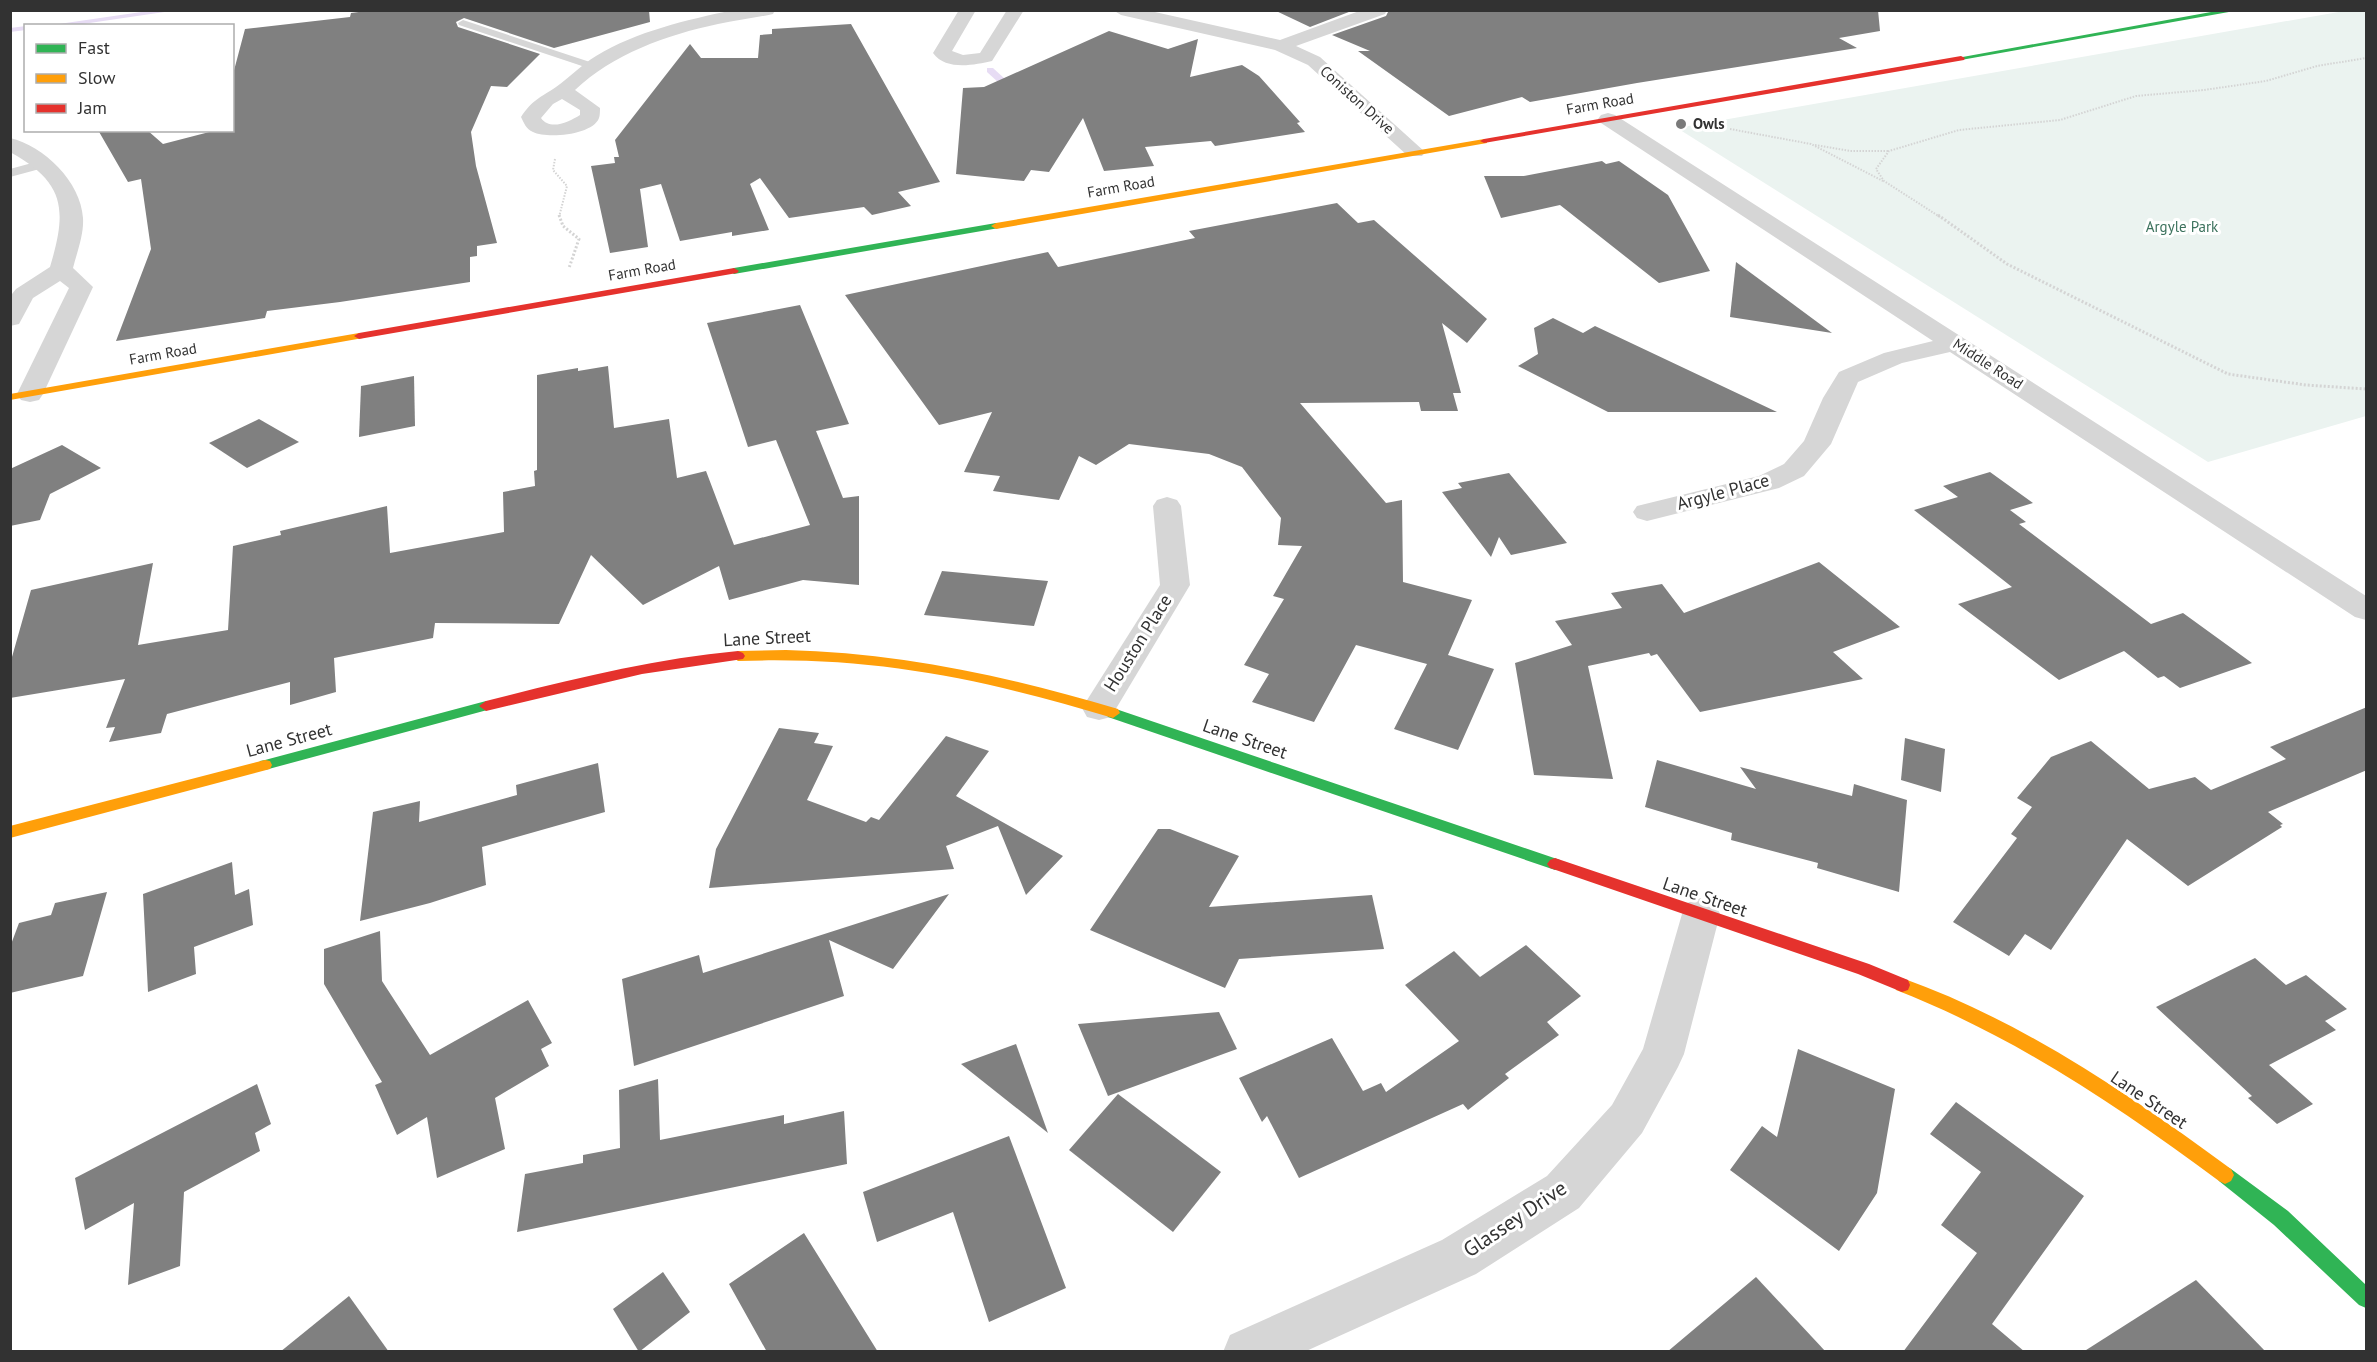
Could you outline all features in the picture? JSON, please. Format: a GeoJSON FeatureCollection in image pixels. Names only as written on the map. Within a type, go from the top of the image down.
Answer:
{"type":"FeatureCollection","features":[{"type":"Feature","properties":{"kind":"street"},"geometry":{"type":"LineString","coordinates":[[563,91],[590,108],[590,117],[585,122],[560,129],[537,128],[532,123],[531,117],[546,100],[563,91],[575,77],[592,66],[632,46],[672,32],[767,10]]}},
{"type":"Feature","properties":{"kind":"street"},"geometry":{"type":"LineString","coordinates":[[968,10],[942,53],[950,59],[969,61],[986,57],[1016,10]]}},
{"type":"Feature","properties":{"kind":"street"},"geometry":{"type":"LineString","coordinates":[[1281,46],[1379,10]]}},
{"type":"Feature","properties":{"kind":"street","name":"Farm Road"},"geometry":{"type":"LineString","coordinates":[[20,396],[2237,10]]}},
{"type":"Feature","properties":{"kind":"street","name":"Coniston Drive"},"geometry":{"type":"LineString","coordinates":[[1129,11],[1281,46],[1314,61],[1415,152]]}},
{"type":"Feature","properties":{"kind":"street","name":"Middle Road"},"geometry":{"type":"LineString","coordinates":[[1608,119],[2367,610]]}},
{"type":"Feature","properties":{"kind":"street"},"geometry":{"type":"LineString","coordinates":[[10,144],[29,154],[56,175],[70,199],[72,231],[61,270],[24,294],[10,319]]}},
{"type":"Feature","properties":{"kind":"street"},"geometry":{"type":"LineString","coordinates":[[20,396],[81,287],[61,270]]}},
{"type":"Feature","properties":{"kind":"street","name":"Argyle Place"},"geometry":{"type":"LineString","coordinates":[[1647,512],[1769,482],[1794,470],[1817,444],[1836,398],[1848,377],[1893,358],[1954,343]]}},
{"type":"Feature","properties":{"kind":"street","name":"Houston Place"},"geometry":{"type":"LineString","coordinates":[[1099,708],[1175,585],[1167,507]]}},
{"type":"Feature","properties":{"kind":"street","name":"Lane Street"},"geometry":{"type":"LineString","coordinates":[[10,832],[590,679],[672,663],[749,656],[820,654],[890,660],[965,672],[1099,708],[1863,969],[1969,1012],[2066,1066],[2169,1133],[2281,1218],[2367,1298]]}},
{"type":"Feature","properties":{"kind":"street","name":"Glassey Drive"},"geometry":{"type":"LineString","coordinates":[[1247,1352],[1459,1257],[1563,1192],[1627,1119],[1663,1054],[1701,914]]}},
{"type":"Feature","properties":{"kind":"lane"},"geometry":{"type":"LineString","coordinates":[[463,23],[592,66]]}},
{"type":"Feature","properties":{"kind":"lane"},"geometry":{"type":"LineString","coordinates":[[10,173],[43,164]]}},
{"type":"Feature","properties":{"kind":"path"},"geometry":{"type":"LineString","coordinates":[[1722,128],[1850,151],[1888,151],[1959,130],[2060,120],[2136,96],[2204,90],[2266,81],[2317,66],[2367,58]]}},
{"type":"Feature","properties":{"kind":"path"},"geometry":{"type":"LineString","coordinates":[[560,129],[562,147],[553,170],[567,186],[558,215],[563,229],[579,239],[568,271]]}},
{"type":"Feature","properties":{"kind":"path"},"geometry":{"type":"LineString","coordinates":[[1811,144],[1884,181],[1969,235],[2007,264],[2228,374],[2306,385],[2367,390]]}},
{"type":"Feature","properties":{"kind":"path"},"geometry":{"type":"LineString","coordinates":[[1884,181],[1876,169],[1888,151]]}},
{"type":"Feature","properties":{"kind":"green space","name":"Argyle Park"},"geometry":{"type":"Polygon","coordinates":[[[2350,10],[2366,11],[2366,416],[2208,462],[1677,128],[2350,10]]]}},
{"type":"Feature","properties":{"kind":"building"},"geometry":{"type":"Polygon","coordinates":[[[374,10],[649,10],[650,22],[554,48],[464,18],[456,22],[458,27],[540,54],[507,87],[491,86],[471,132],[476,166],[497,243],[477,246],[477,256],[470,257],[470,282],[267,311],[265,318],[116,341],[151,249],[141,179],[128,182],[99,132],[149,132],[163,144],[209,132],[234,132],[234,70],[245,29],[350,17],[351,13],[374,10]]]}},
{"type":"Feature","properties":{"kind":"building"},"geometry":{"type":"Polygon","coordinates":[[[1274,10],[1354,10],[1310,27],[1274,10]]]}},
{"type":"Feature","properties":{"kind":"building"},"geometry":{"type":"Polygon","coordinates":[[[1389,10],[1878,10],[1880,31],[1839,38],[1857,48],[1530,102],[1522,97],[1449,116],[1358,51],[1370,51],[1332,35],[1386,16],[1389,10]]]}},
{"type":"Feature","properties":{"kind":"building"},"geometry":{"type":"Polygon","coordinates":[[[851,24],[940,182],[898,192],[911,206],[872,215],[864,207],[789,218],[760,178],[750,184],[769,230],[732,236],[732,232],[680,241],[661,184],[640,189],[648,247],[610,253],[591,166],[615,163],[614,157],[619,157],[615,140],[690,44],[701,58],[758,58],[760,35],[772,34],[772,29],[851,24]]]}},
{"type":"Feature","properties":{"kind":"building"},"geometry":{"type":"Polygon","coordinates":[[[1109,31],[1168,49],[1198,39],[1190,77],[1242,65],[1259,76],[1300,122],[1297,123],[1305,132],[1215,146],[1211,141],[1145,147],[1154,166],[1104,171],[1083,118],[1049,172],[1031,170],[1024,181],[956,174],[963,88],[984,87],[1109,31]]]}},
{"type":"Feature","properties":{"kind":"building"},"geometry":{"type":"Polygon","coordinates":[[[1602,161],[1606,164],[1619,161],[1668,195],[1710,271],[1659,283],[1560,205],[1501,218],[1484,176],[1524,176],[1602,161]]]}},
{"type":"Feature","properties":{"kind":"building"},"geometry":{"type":"Polygon","coordinates":[[[1337,203],[1358,223],[1374,220],[1487,319],[1467,343],[1442,323],[1461,393],[1453,393],[1458,411],[1421,411],[1419,402],[1300,403],[1386,503],[1402,500],[1403,582],[1472,600],[1448,655],[1494,669],[1458,750],[1394,729],[1427,664],[1356,645],[1314,722],[1252,702],[1269,674],[1244,665],[1284,599],[1273,596],[1302,546],[1278,545],[1281,518],[1242,467],[1209,454],[1129,444],[1096,465],[1079,456],[1059,500],[993,491],[1000,476],[964,472],[992,412],[939,425],[845,295],[1048,252],[1058,267],[1195,238],[1189,231],[1337,203]]]}},
{"type":"Feature","properties":{"kind":"building"},"geometry":{"type":"Polygon","coordinates":[[[1736,262],[1832,333],[1730,317],[1736,262]]]}},
{"type":"Feature","properties":{"kind":"building"},"geometry":{"type":"Polygon","coordinates":[[[800,305],[849,424],[816,431],[843,498],[859,496],[859,585],[803,580],[729,600],[719,566],[643,605],[591,555],[559,624],[435,623],[433,638],[334,658],[336,692],[290,705],[290,682],[167,714],[161,733],[109,742],[115,727],[106,728],[125,679],[10,698],[10,664],[31,590],[153,563],[138,645],[228,630],[233,546],[281,535],[280,531],[387,506],[390,553],[504,532],[503,492],[535,486],[537,375],[608,366],[614,428],[669,419],[677,478],[706,471],[734,545],[810,525],[776,440],[748,447],[707,323],[800,305]]]}},
{"type":"Feature","properties":{"kind":"building"},"geometry":{"type":"Polygon","coordinates":[[[1553,318],[1583,333],[1595,326],[1777,412],[1608,412],[1518,366],[1538,354],[1534,328],[1553,318]]]}},
{"type":"Feature","properties":{"kind":"building"},"geometry":{"type":"Polygon","coordinates":[[[414,376],[415,426],[359,437],[361,386],[414,376]]]}},
{"type":"Feature","properties":{"kind":"building"},"geometry":{"type":"Polygon","coordinates":[[[259,419],[299,442],[247,468],[209,443],[259,419]]]}},
{"type":"Feature","properties":{"kind":"building"},"geometry":{"type":"Polygon","coordinates":[[[62,445],[101,468],[50,494],[40,520],[10,526],[10,469],[62,445]]]}},
{"type":"Feature","properties":{"kind":"building"},"geometry":{"type":"Polygon","coordinates":[[[1990,472],[2033,503],[2010,510],[2026,522],[2019,524],[2151,624],[2183,613],[2252,663],[2180,688],[2164,676],[2158,678],[2124,651],[2059,680],[1958,604],[2012,587],[1914,510],[1958,497],[1943,486],[1990,472]]]}},
{"type":"Feature","properties":{"kind":"building"},"geometry":{"type":"Polygon","coordinates":[[[1509,473],[1567,543],[1511,555],[1499,537],[1491,557],[1442,492],[1462,488],[1458,483],[1509,473]]]}},
{"type":"Feature","properties":{"kind":"building"},"geometry":{"type":"Polygon","coordinates":[[[1819,562],[1900,627],[1833,652],[1863,679],[1700,712],[1657,654],[1651,656],[1649,653],[1588,666],[1613,779],[1534,775],[1515,663],[1572,645],[1555,621],[1622,608],[1611,593],[1662,584],[1684,613],[1819,562]]]}},
{"type":"Feature","properties":{"kind":"building"},"geometry":{"type":"Polygon","coordinates":[[[942,571],[1048,581],[1034,626],[924,615],[942,571]]]}},
{"type":"Feature","properties":{"kind":"building"},"geometry":{"type":"Polygon","coordinates":[[[2367,707],[2367,770],[2268,812],[2283,824],[2280,825],[2282,827],[2188,886],[2127,839],[2051,950],[2025,934],[2009,956],[1953,922],[2017,838],[2011,834],[2032,807],[2017,798],[2051,757],[2091,741],[2149,789],[2195,777],[2211,790],[2286,759],[2270,747],[2367,707]]]}},
{"type":"Feature","properties":{"kind":"building"},"geometry":{"type":"Polygon","coordinates":[[[779,728],[819,733],[814,743],[833,746],[807,800],[866,822],[871,817],[879,820],[946,736],[989,751],[956,796],[1063,856],[1026,895],[998,826],[946,846],[954,869],[709,888],[716,849],[779,728]]]}},
{"type":"Feature","properties":{"kind":"building"},"geometry":{"type":"Polygon","coordinates":[[[1905,738],[1945,749],[1941,792],[1901,780],[1905,738]]]}},
{"type":"Feature","properties":{"kind":"building"},"geometry":{"type":"Polygon","coordinates":[[[1657,760],[1756,789],[1740,767],[1852,796],[1854,784],[1907,800],[1899,892],[1817,868],[1818,863],[1731,840],[1732,833],[1645,807],[1657,760]]]}},
{"type":"Feature","properties":{"kind":"building"},"geometry":{"type":"Polygon","coordinates":[[[598,763],[605,812],[482,847],[486,885],[430,903],[360,921],[373,812],[420,801],[419,822],[517,795],[516,785],[598,763]]]}},
{"type":"Feature","properties":{"kind":"building"},"geometry":{"type":"Polygon","coordinates":[[[1158,829],[1170,829],[1239,856],[1209,907],[1372,895],[1384,949],[1239,959],[1225,988],[1090,930],[1158,829]]]}},
{"type":"Feature","properties":{"kind":"building"},"geometry":{"type":"Polygon","coordinates":[[[232,862],[235,895],[249,889],[253,925],[194,947],[196,974],[148,992],[143,894],[232,862]]]}},
{"type":"Feature","properties":{"kind":"building"},"geometry":{"type":"Polygon","coordinates":[[[107,892],[83,976],[10,993],[10,947],[19,923],[51,915],[55,903],[107,892]]]}},
{"type":"Feature","properties":{"kind":"building"},"geometry":{"type":"Polygon","coordinates":[[[949,894],[893,969],[829,940],[844,996],[634,1066],[622,979],[699,955],[703,973],[949,894]]]}},
{"type":"Feature","properties":{"kind":"building"},"geometry":{"type":"Polygon","coordinates":[[[380,931],[382,981],[430,1055],[528,1000],[552,1043],[541,1049],[549,1066],[495,1098],[505,1149],[437,1178],[427,1117],[397,1135],[375,1085],[382,1082],[324,984],[324,949],[380,931]]]}},
{"type":"Feature","properties":{"kind":"building"},"geometry":{"type":"Polygon","coordinates":[[[1526,945],[1581,996],[1547,1022],[1559,1035],[1505,1074],[1509,1078],[1468,1110],[1463,1104],[1299,1178],[1267,1116],[1262,1122],[1239,1078],[1332,1038],[1363,1091],[1381,1083],[1386,1092],[1459,1041],[1405,985],[1454,951],[1480,977],[1526,945]]]}},
{"type":"Feature","properties":{"kind":"building"},"geometry":{"type":"Polygon","coordinates":[[[2255,958],[2286,985],[2306,975],[2347,1009],[2325,1021],[2336,1030],[2269,1065],[2313,1104],[2277,1124],[2248,1098],[2252,1096],[2156,1007],[2255,958]]]}},
{"type":"Feature","properties":{"kind":"building"},"geometry":{"type":"Polygon","coordinates":[[[1219,1012],[1237,1049],[1108,1096],[1078,1024],[1219,1012]]]}},
{"type":"Feature","properties":{"kind":"building"},"geometry":{"type":"Polygon","coordinates":[[[1016,1044],[1048,1133],[961,1064],[1016,1044]]]}},
{"type":"Feature","properties":{"kind":"building"},"geometry":{"type":"Polygon","coordinates":[[[1798,1049],[1895,1089],[1877,1193],[1839,1251],[1730,1170],[1762,1126],[1777,1137],[1798,1049]]]}},
{"type":"Feature","properties":{"kind":"building"},"geometry":{"type":"Polygon","coordinates":[[[658,1079],[660,1140],[784,1115],[784,1124],[844,1111],[847,1164],[517,1232],[525,1174],[583,1163],[583,1155],[620,1148],[619,1090],[658,1079]]]}},
{"type":"Feature","properties":{"kind":"building"},"geometry":{"type":"Polygon","coordinates":[[[257,1084],[271,1124],[255,1133],[260,1151],[184,1192],[180,1266],[128,1285],[134,1203],[85,1230],[75,1178],[257,1084]]]}},
{"type":"Feature","properties":{"kind":"building"},"geometry":{"type":"Polygon","coordinates":[[[1118,1094],[1221,1172],[1173,1232],[1069,1150],[1118,1094]]]}},
{"type":"Feature","properties":{"kind":"building"},"geometry":{"type":"Polygon","coordinates":[[[1956,1102],[2084,1196],[1992,1324],[2025,1352],[1903,1352],[1977,1253],[1941,1225],[1981,1172],[1930,1134],[1956,1102]]]}},
{"type":"Feature","properties":{"kind":"building"},"geometry":{"type":"Polygon","coordinates":[[[1009,1136],[1066,1288],[989,1322],[953,1212],[877,1242],[863,1192],[1009,1136]]]}},
{"type":"Feature","properties":{"kind":"building"},"geometry":{"type":"Polygon","coordinates":[[[804,1233],[878,1352],[767,1352],[729,1284],[804,1233]]]}},
{"type":"Feature","properties":{"kind":"building"},"geometry":{"type":"Polygon","coordinates":[[[663,1272],[690,1312],[639,1352],[613,1309],[663,1272]]]}},
{"type":"Feature","properties":{"kind":"building"},"geometry":{"type":"Polygon","coordinates":[[[1756,1277],[1826,1352],[1667,1352],[1756,1277]]]}},
{"type":"Feature","properties":{"kind":"building"},"geometry":{"type":"Polygon","coordinates":[[[2196,1280],[2266,1352],[2083,1352],[2196,1280]]]}},
{"type":"Feature","properties":{"kind":"building"},"geometry":{"type":"Polygon","coordinates":[[[349,1296],[389,1352],[280,1352],[349,1296]]]}},
{"type":"Feature","properties":{"kind":"waterway"},"geometry":{"type":"LineString","coordinates":[[64,24],[175,10]]}},
{"type":"Feature","properties":{"kind":"waterway"},"geometry":{"type":"LineString","coordinates":[[10,30],[24,28]]}},
{"type":"Feature","properties":{"kind":"waterway"},"geometry":{"type":"LineString","coordinates":[[990,70],[1002,81]]}},
{"type":"Feature","properties":{"kind":"traffic: fast"},"geometry":{"type":"LineString","coordinates":[[1961,58],[2237,10]]}},
{"type":"Feature","properties":{"kind":"traffic: fast"},"geometry":{"type":"LineString","coordinates":[[734,271],[996,226]]}},
{"type":"Feature","properties":{"kind":"traffic: fast"},"geometry":{"type":"LineString","coordinates":[[265,765],[486,706]]}},
{"type":"Feature","properties":{"kind":"traffic: fast"},"geometry":{"type":"LineString","coordinates":[[1113,713],[1555,864]]}},
{"type":"Feature","properties":{"kind":"traffic: fast"},"geometry":{"type":"LineString","coordinates":[[2225,1175],[2281,1218],[2366,1298]]}},
{"type":"Feature","properties":{"kind":"traffic: slow"},"geometry":{"type":"LineString","coordinates":[[996,226],[1484,141]]}},
{"type":"Feature","properties":{"kind":"traffic: slow"},"geometry":{"type":"LineString","coordinates":[[10,397],[359,336]]}},
{"type":"Feature","properties":{"kind":"traffic: slow"},"geometry":{"type":"LineString","coordinates":[[738,656],[786,654],[834,656],[928,667],[1021,687],[1113,713]]}},
{"type":"Feature","properties":{"kind":"traffic: slow"},"geometry":{"type":"LineString","coordinates":[[10,832],[265,765]]}},
{"type":"Feature","properties":{"kind":"traffic: slow"},"geometry":{"type":"LineString","coordinates":[[1902,985],[1962,1009],[2037,1049],[2133,1109],[2225,1175]]}},
{"type":"Feature","properties":{"kind":"traffic: jam"},"geometry":{"type":"LineString","coordinates":[[1484,141],[1961,58]]}},
{"type":"Feature","properties":{"kind":"traffic: jam"},"geometry":{"type":"LineString","coordinates":[[359,336],[734,271]]}},
{"type":"Feature","properties":{"kind":"traffic: jam"},"geometry":{"type":"LineString","coordinates":[[486,706],[642,669],[738,656]]}},
{"type":"Feature","properties":{"kind":"traffic: jam"},"geometry":{"type":"LineString","coordinates":[[1555,864],[1863,969],[1902,985]]}},
{"type":"Feature","properties":{"kind":"place","name":"Owls"},"geometry":{"type":"Point","coordinates":[1681,124]}}]}
